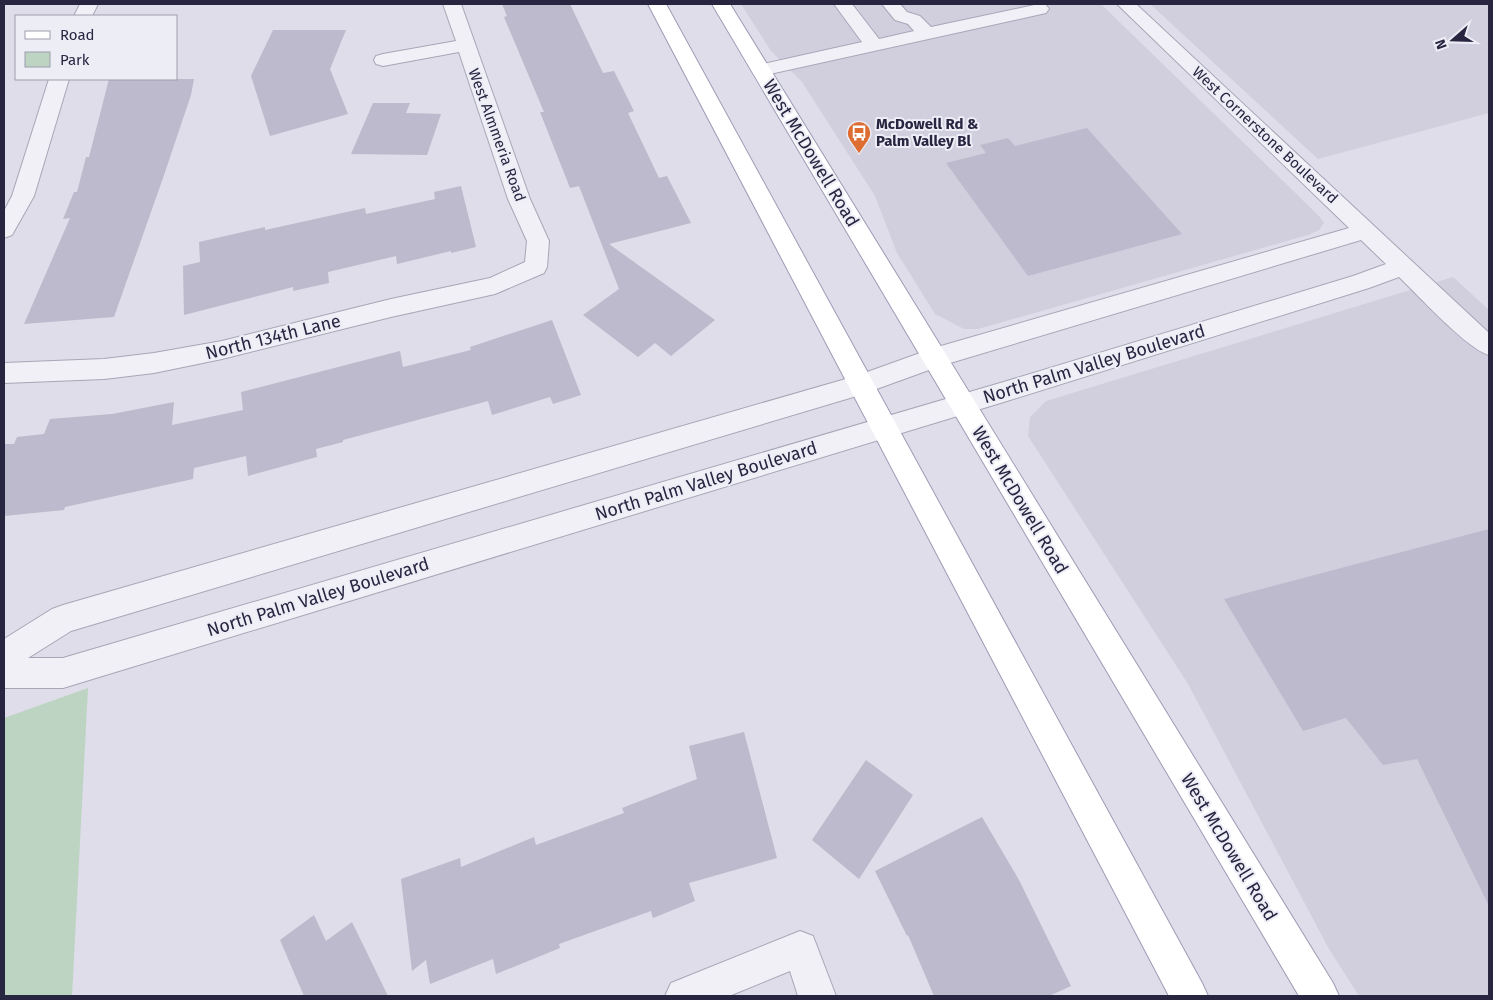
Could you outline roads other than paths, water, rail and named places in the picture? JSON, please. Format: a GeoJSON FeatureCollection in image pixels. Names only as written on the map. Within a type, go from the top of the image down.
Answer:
{"type":"FeatureCollection","features":[{"type":"Feature","properties":{"kind":"main road"},"geometry":{"type":"LineString","coordinates":[[657,4],[1189,996]]}},
{"type":"Feature","properties":{"kind":"main road","name":"West McDowell Road"},"geometry":{"type":"LineString","coordinates":[[721,4],[1320,996]]}},
{"type":"Feature","properties":{"kind":"street","name":"West Almmeria Road"},"geometry":{"type":"LineString","coordinates":[[452,4],[519,200],[538,241],[536,267]]}},
{"type":"Feature","properties":{"kind":"street"},"geometry":{"type":"LineString","coordinates":[[843,4],[874,45]]}},
{"type":"Feature","properties":{"kind":"street"},"geometry":{"type":"LineString","coordinates":[[891,4],[901,16],[915,12],[927,34]]}},
{"type":"Feature","properties":{"kind":"street","name":"West Cornerstone Boulevard"},"geometry":{"type":"LineString","coordinates":[[1126,4],[1475,335],[1489,346]]}},
{"type":"Feature","properties":{"kind":"street"},"geometry":{"type":"LineString","coordinates":[[761,70],[1040,9]]}},
{"type":"Feature","properties":{"kind":"street"},"geometry":{"type":"LineString","coordinates":[[383,60],[465,45]]}},
{"type":"Feature","properties":{"kind":"street"},"geometry":{"type":"LineString","coordinates":[[4,230],[23,196],[59,80]]}},
{"type":"Feature","properties":{"kind":"street"},"geometry":{"type":"LineString","coordinates":[[4,656],[63,619],[860,385],[934,358],[1367,231]]}},
{"type":"Feature","properties":{"kind":"street","name":"North Palm Valley Boulevard"},"geometry":{"type":"LineString","coordinates":[[4,673],[63,673],[962,404],[1404,266]]}},
{"type":"Feature","properties":{"kind":"street","name":"North 134th Lane"},"geometry":{"type":"LineString","coordinates":[[4,373],[104,369],[154,364],[222,350],[391,308],[495,285],[536,267]]}},
{"type":"Feature","properties":{"kind":"street"},"geometry":{"type":"LineString","coordinates":[[684,996],[800,950],[817,996]]}},
{"type":"Feature","properties":{"kind":"place","name":"McDowell Rd & Palm Valley Bl"},"geometry":{"type":"Point","coordinates":[859,154]}}]}
